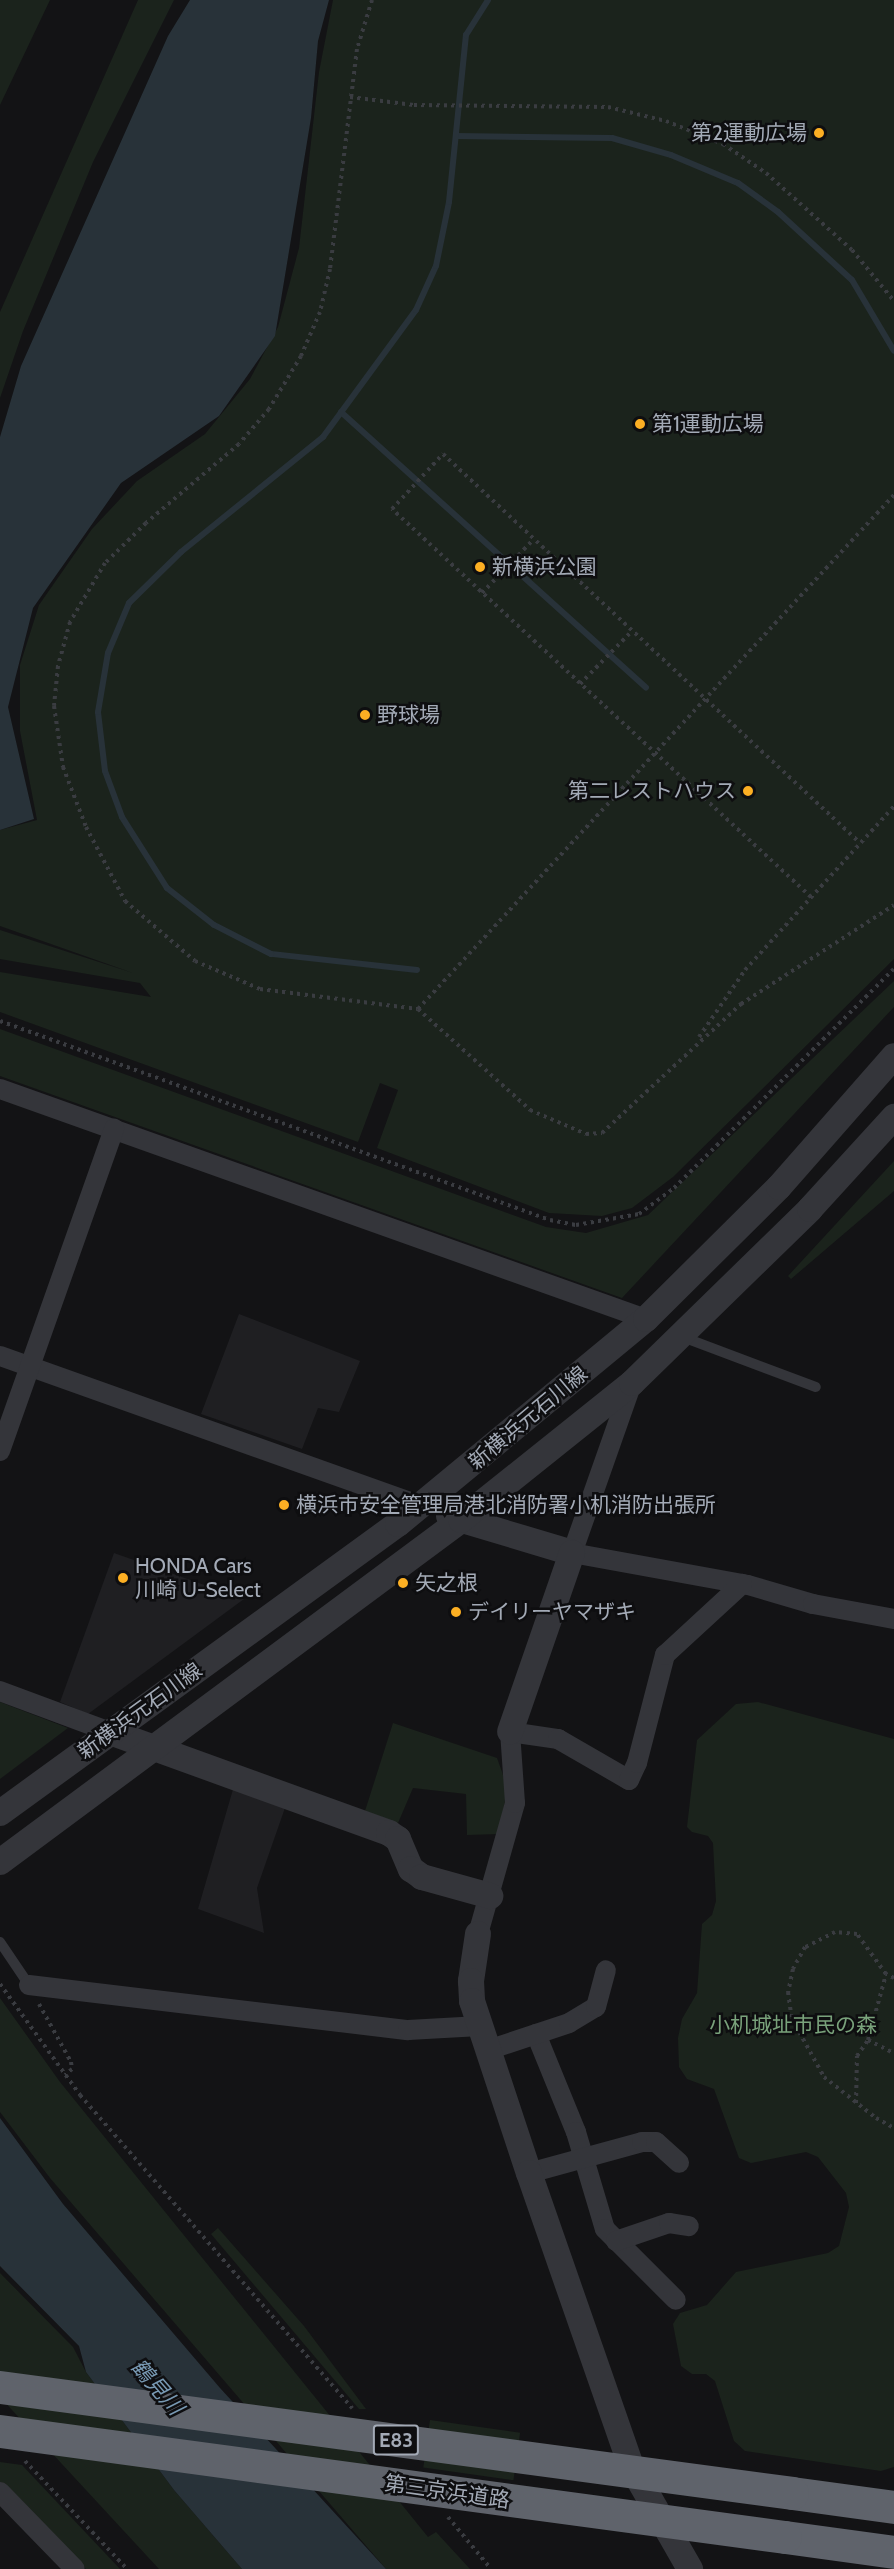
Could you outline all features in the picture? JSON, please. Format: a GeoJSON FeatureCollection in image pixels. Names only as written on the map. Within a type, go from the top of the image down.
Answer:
{"type":"FeatureCollection","features":[{"type":"Feature","properties":{"kind":"highway","name":"E83"},"geometry":{"type":"LineString","coordinates":[[0,2387],[894,2507]]}},
{"type":"Feature","properties":{"kind":"highway","name":"第三京浜道路"},"geometry":{"type":"LineString","coordinates":[[8,2442],[894,2552]]}},
{"type":"Feature","properties":{"kind":"street","name":"新横浜元石川線"},"geometry":{"type":"LineString","coordinates":[[0,1813],[421,1506],[646,1319],[779,1187],[894,1056]]}},
{"type":"Feature","properties":{"kind":"street"},"geometry":{"type":"LineString","coordinates":[[0,1089],[646,1319]]}},
{"type":"Feature","properties":{"kind":"street","name":"新横浜元石川線"},"geometry":{"type":"LineString","coordinates":[[0,1862],[461,1520],[632,1383],[810,1209],[894,1117]]}},
{"type":"Feature","properties":{"kind":"street"},"geometry":{"type":"LineString","coordinates":[[0,1451],[114,1129]]}},
{"type":"Feature","properties":{"kind":"street"},"geometry":{"type":"LineString","coordinates":[[0,1356],[461,1520],[572,1553],[742,1584],[813,1604],[894,1619]]}},
{"type":"Feature","properties":{"kind":"street"},"geometry":{"type":"LineString","coordinates":[[632,1383],[510,1732],[515,1803],[478,1934],[471,1981],[484,2038],[631,2466],[690,2569]]}},
{"type":"Feature","properties":{"kind":"street"},"geometry":{"type":"LineString","coordinates":[[510,1732],[558,1738],[629,1780],[665,1655],[742,1584]]}},
{"type":"Feature","properties":{"kind":"street"},"geometry":{"type":"LineString","coordinates":[[0,1691],[389,1833],[398,1839],[411,1869],[422,1877],[490,1896]]}},
{"type":"Feature","properties":{"kind":"street"},"geometry":{"type":"LineString","coordinates":[[29,1985],[484,2038],[536,2034],[569,2023],[596,2007],[606,1970]]}},
{"type":"Feature","properties":{"kind":"street"},"geometry":{"type":"LineString","coordinates":[[536,2034],[585,2156],[605,2229],[676,2300]]}},
{"type":"Feature","properties":{"kind":"street"},"geometry":{"type":"LineString","coordinates":[[529,2173],[642,2142],[656,2142],[679,2163]]}},
{"type":"Feature","properties":{"kind":"street"},"geometry":{"type":"LineString","coordinates":[[616,2241],[662,2224],[690,2226]]}},
{"type":"Feature","properties":{"kind":"street"},"geometry":{"type":"LineString","coordinates":[[0,2492],[75,2569]]}},
{"type":"Feature","properties":{"kind":"lane"},"geometry":{"type":"LineString","coordinates":[[680,1336],[816,1387]]}},
{"type":"Feature","properties":{"kind":"lane"},"geometry":{"type":"LineString","coordinates":[[0,1942],[29,1985]]}},
{"type":"Feature","properties":{"kind":"path"},"geometry":{"type":"LineString","coordinates":[[372,0],[357,49],[330,269],[320,312],[301,356],[269,409],[239,444],[146,523],[105,563],[70,622],[58,666],[54,706],[63,767],[86,827],[125,901],[195,961],[260,989],[418,1009],[530,1110],[586,1134],[602,1133],[696,1043],[741,1004],[894,905]]}},
{"type":"Feature","properties":{"kind":"path"},"geometry":{"type":"LineString","coordinates":[[350,97],[414,105],[608,107],[666,120],[723,144],[766,173],[852,250],[894,301]]}},
{"type":"Feature","properties":{"kind":"path"},"geometry":{"type":"LineString","coordinates":[[811,897],[392,508],[443,454],[860,843]]}},
{"type":"Feature","properties":{"kind":"path"},"geometry":{"type":"LineString","coordinates":[[418,1009],[894,495]]}},
{"type":"Feature","properties":{"kind":"path"},"geometry":{"type":"LineString","coordinates":[[482,593],[534,539]]}},
{"type":"Feature","properties":{"kind":"path"},"geometry":{"type":"LineString","coordinates":[[580,684],[632,630]]}},
{"type":"Feature","properties":{"kind":"path"},"geometry":{"type":"LineString","coordinates":[[696,1043],[745,970],[894,806]]}},
{"type":"Feature","properties":{"kind":"path"},"geometry":{"type":"LineString","coordinates":[[0,1021],[550,1221],[576,1225],[639,1214],[674,1188],[894,969]]}},
{"type":"Feature","properties":{"kind":"path"},"geometry":{"type":"LineString","coordinates":[[894,1978],[886,1974],[857,1934],[835,1932],[805,1947],[793,1969],[789,1992],[792,2019],[824,2077],[856,2103],[894,2127]]}},
{"type":"Feature","properties":{"kind":"path"},"geometry":{"type":"LineString","coordinates":[[856,2103],[857,2056],[868,2040],[886,1974]]}},
{"type":"Feature","properties":{"kind":"path"},"geometry":{"type":"LineString","coordinates":[[0,1984],[65,2075],[359,2417]]}},
{"type":"Feature","properties":{"kind":"path"},"geometry":{"type":"LineString","coordinates":[[29,1985],[71,2062],[72,2069],[65,2075]]}},
{"type":"Feature","properties":{"kind":"path"},"geometry":{"type":"LineString","coordinates":[[868,2040],[894,2053]]}},
{"type":"Feature","properties":{"kind":"path"},"geometry":{"type":"LineString","coordinates":[[8,2442],[127,2569]]}},
{"type":"Feature","properties":{"kind":"path"},"geometry":{"type":"LineString","coordinates":[[442,2510],[491,2569]]}},
{"type":"Feature","properties":{"kind":"shaded area"},"geometry":{"type":"Polygon","coordinates":[[[239,1314],[360,1361],[339,1412],[318,1408],[302,1449],[201,1414],[239,1314]]]}},
{"type":"Feature","properties":{"kind":"shaded area"},"geometry":{"type":"Polygon","coordinates":[[[114,1553],[244,1599],[88,1714],[60,1702],[114,1553]]]}},
{"type":"Feature","properties":{"kind":"shaded area"},"geometry":{"type":"Polygon","coordinates":[[[234,1786],[286,1805],[257,1888],[264,1933],[198,1909],[234,1786]]]}},
{"type":"Feature","properties":{"kind":"green space"},"geometry":{"type":"Polygon","coordinates":[[[0,0],[50,0],[0,105],[0,0]]]}},
{"type":"Feature","properties":{"kind":"green space"},"geometry":{"type":"Polygon","coordinates":[[[138,0],[174,0],[93,162],[23,331],[0,398],[0,312],[138,0]]]}},
{"type":"Feature","properties":{"kind":"green space","name":"新横浜公園"},"geometry":{"type":"Polygon","coordinates":[[[333,0],[894,0],[894,959],[673,1177],[632,1208],[602,1216],[549,1213],[377,1148],[398,1090],[380,1083],[358,1142],[0,1012],[0,972],[151,997],[140,983],[0,959],[0,930],[133,973],[0,926],[0,830],[37,820],[20,731],[20,665],[39,605],[92,529],[137,481],[205,434],[250,379],[278,327],[299,248],[319,72],[333,0]]]}},
{"type":"Feature","properties":{"kind":"green space"},"geometry":{"type":"Polygon","coordinates":[[[894,981],[894,1007],[622,1298],[0,1076],[0,1029],[546,1227],[586,1233],[648,1215],[894,981]]]}},
{"type":"Feature","properties":{"kind":"green space"},"geometry":{"type":"Polygon","coordinates":[[[894,1161],[894,1191],[791,1279],[788,1276],[894,1161]]]}},
{"type":"Feature","properties":{"kind":"green space"},"geometry":{"type":"Polygon","coordinates":[[[0,1702],[68,1728],[0,1779],[0,1702]]]}},
{"type":"Feature","properties":{"kind":"green space","name":"小机城址市民の森"},"geometry":{"type":"Polygon","coordinates":[[[758,1702],[894,1739],[894,2467],[881,2471],[745,2451],[734,2441],[715,2381],[706,2374],[692,2374],[681,2366],[673,2324],[680,2313],[707,2305],[736,2272],[828,2253],[839,2246],[849,2207],[846,2193],[818,2157],[806,2152],[751,2163],[739,2158],[714,2089],[687,2079],[679,2067],[678,2038],[682,2019],[697,1993],[702,1924],[712,1915],[716,1901],[713,1843],[708,1836],[692,1832],[687,1827],[697,1740],[736,1704],[758,1702]]]}},
{"type":"Feature","properties":{"kind":"green space"},"geometry":{"type":"Polygon","coordinates":[[[393,1723],[497,1758],[506,1783],[504,1815],[499,1834],[467,1835],[466,1794],[413,1788],[398,1823],[365,1811],[393,1723]]]}},
{"type":"Feature","properties":{"kind":"green space"},"geometry":{"type":"Polygon","coordinates":[[[0,1998],[60,2082],[428,2537],[436,2532],[470,2569],[386,2569],[50,2178],[0,2112],[0,1998]]]}},
{"type":"Feature","properties":{"kind":"green space"},"geometry":{"type":"Polygon","coordinates":[[[218,2228],[304,2326],[366,2409],[359,2409],[211,2234],[218,2228]]]}},
{"type":"Feature","properties":{"kind":"green space"},"geometry":{"type":"Polygon","coordinates":[[[0,2273],[73,2347],[86,2372],[174,2490],[242,2569],[159,2569],[0,2397],[0,2273]]]}},
{"type":"Feature","properties":{"kind":"green space"},"geometry":{"type":"Polygon","coordinates":[[[430,2420],[520,2433],[513,2480],[423,2468],[430,2420]]]}},
{"type":"Feature","properties":{"kind":"green space"},"geometry":{"type":"Polygon","coordinates":[[[0,2462],[22,2465],[120,2569],[86,2569],[72,2558],[0,2482],[0,2462]]]}},
{"type":"Feature","properties":{"kind":"water"},"geometry":{"type":"Polygon","coordinates":[[[190,0],[329,0],[318,41],[311,118],[275,336],[219,416],[121,483],[33,608],[8,707],[34,819],[0,830],[0,437],[21,366],[168,36],[190,0]]]}},
{"type":"Feature","properties":{"kind":"water","name":"鶴見川"},"geometry":{"type":"Polygon","coordinates":[[[0,2118],[63,2204],[220,2388],[386,2569],[242,2569],[174,2490],[86,2372],[79,2346],[0,2266],[0,2118]]]}},
{"type":"Feature","properties":{"kind":"waterway"},"geometry":{"type":"LineString","coordinates":[[417,970],[271,954],[214,925],[167,888],[122,817],[105,771],[98,712],[108,653],[129,603],[181,552],[323,437],[416,310],[436,266],[449,202],[466,35],[488,0]]}},
{"type":"Feature","properties":{"kind":"waterway"},"geometry":{"type":"LineString","coordinates":[[456,136],[612,138],[671,155],[738,183],[778,212],[852,280],[894,351]]}},
{"type":"Feature","properties":{"kind":"waterway"},"geometry":{"type":"LineString","coordinates":[[341,412],[646,688]]}},
{"type":"Feature","properties":{"kind":"place","name":"第2運動広場"},"geometry":{"type":"Point","coordinates":[819,133]}},
{"type":"Feature","properties":{"kind":"place","name":"第1運動広場"},"geometry":{"type":"Point","coordinates":[640,424]}},
{"type":"Feature","properties":{"kind":"place","name":"新横浜公園"},"geometry":{"type":"Point","coordinates":[480,567]}},
{"type":"Feature","properties":{"kind":"place","name":"野球場"},"geometry":{"type":"Point","coordinates":[365,715]}},
{"type":"Feature","properties":{"kind":"place","name":"第二レストハウス"},"geometry":{"type":"Point","coordinates":[748,791]}},
{"type":"Feature","properties":{"kind":"place","name":"横浜市安全管理局港北消防署小机消防出張所"},"geometry":{"type":"Point","coordinates":[284,1505]}},
{"type":"Feature","properties":{"kind":"place","name":"HONDA Cars 川崎 U-Select"},"geometry":{"type":"Point","coordinates":[123,1578]}},
{"type":"Feature","properties":{"kind":"place","name":"矢之根"},"geometry":{"type":"Point","coordinates":[403,1583]}},
{"type":"Feature","properties":{"kind":"place","name":"デイリーヤマザキ"},"geometry":{"type":"Point","coordinates":[456,1612]}}]}
